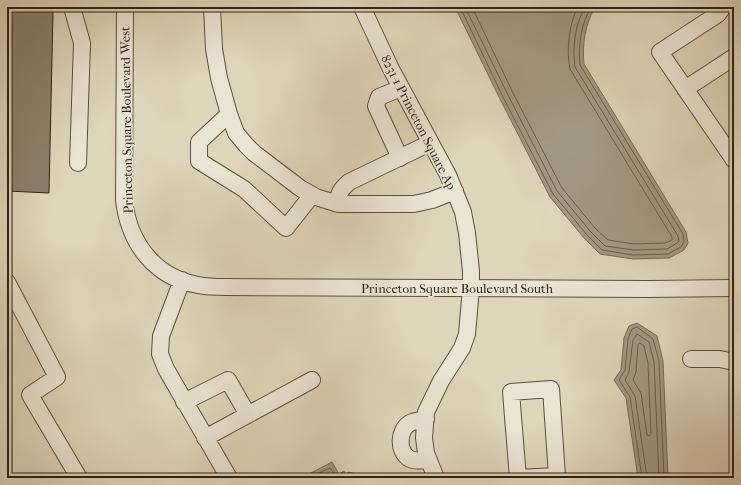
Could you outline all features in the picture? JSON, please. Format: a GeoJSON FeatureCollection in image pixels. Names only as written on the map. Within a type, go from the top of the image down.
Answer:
{"type":"FeatureCollection","features":[{"type":"Feature","properties":{"kind":"street"},"geometry":{"type":"LineString","coordinates":[[72,7],[82,43],[78,163]]}},
{"type":"Feature","properties":{"kind":"street","name":"Princeton Square Boulevard West"},"geometry":{"type":"LineString","coordinates":[[125,7],[124,200],[126,216],[135,240],[142,252],[166,273],[182,280]]}},
{"type":"Feature","properties":{"kind":"street"},"geometry":{"type":"LineString","coordinates":[[212,7],[214,49],[219,78],[229,114],[236,132],[246,145],[300,188],[312,195],[338,204],[414,204],[432,200],[455,191]]}},
{"type":"Feature","properties":{"kind":"street","name":"8231-1 Princeton Square Ap"},"geometry":{"type":"LineString","coordinates":[[362,7],[401,88],[448,175],[463,212],[467,233],[470,255],[471,288],[468,326],[462,348],[430,402],[426,412],[424,438],[426,453],[436,478]]}},
{"type":"Feature","properties":{"kind":"street"},"geometry":{"type":"LineString","coordinates":[[724,7],[718,14],[660,52],[734,160]]}},
{"type":"Feature","properties":{"kind":"street"},"geometry":{"type":"LineString","coordinates":[[685,89],[734,57]]}},
{"type":"Feature","properties":{"kind":"street"},"geometry":{"type":"LineString","coordinates":[[400,158],[376,106],[379,97],[401,88]]}},
{"type":"Feature","properties":{"kind":"street"},"geometry":{"type":"LineString","coordinates":[[229,114],[199,142],[199,161],[244,189],[286,228],[312,195]]}},
{"type":"Feature","properties":{"kind":"street"},"geometry":{"type":"LineString","coordinates":[[338,204],[338,195],[341,189],[349,182],[430,143]]}},
{"type":"Feature","properties":{"kind":"street"},"geometry":{"type":"LineString","coordinates":[[182,280],[161,336],[160,354],[166,369],[184,402],[229,478]]}},
{"type":"Feature","properties":{"kind":"street","name":"Princeton Square Boulevard South"},"geometry":{"type":"LineString","coordinates":[[182,280],[198,286],[226,287],[734,288]]}},
{"type":"Feature","properties":{"kind":"street"},"geometry":{"type":"LineString","coordinates":[[7,282],[13,309],[57,377],[30,395],[80,478]]}},
{"type":"Feature","properties":{"kind":"street"},"geometry":{"type":"LineString","coordinates":[[691,359],[720,359],[734,362]]}},
{"type":"Feature","properties":{"kind":"street"},"geometry":{"type":"LineString","coordinates":[[184,402],[228,380],[248,415]]}},
{"type":"Feature","properties":{"kind":"street"},"geometry":{"type":"LineString","coordinates":[[205,438],[312,380]]}},
{"type":"Feature","properties":{"kind":"street"},"geometry":{"type":"LineString","coordinates":[[551,389],[557,476],[518,478],[511,392],[551,389]]}},
{"type":"Feature","properties":{"kind":"street"},"geometry":{"type":"LineString","coordinates":[[426,419],[411,423],[404,429],[401,438],[401,448],[409,458],[416,461],[429,460]]}},
{"type":"Feature","properties":{"kind":"water"},"geometry":{"type":"Polygon","coordinates":[[[455,7],[595,7],[585,35],[583,49],[584,64],[686,232],[688,243],[684,250],[669,258],[633,259],[600,254],[584,238],[550,197],[455,7]]]}},
{"type":"Feature","properties":{"kind":"water"},"geometry":{"type":"Polygon","coordinates":[[[637,323],[657,336],[663,361],[668,478],[638,478],[626,398],[614,380],[621,370],[624,338],[629,326],[637,323]]]}},
{"type":"Feature","properties":{"kind":"water"},"geometry":{"type":"Polygon","coordinates":[[[332,462],[339,474],[344,471],[345,474],[349,472],[355,474],[357,478],[313,478],[311,473],[332,462]]]}},
{"type":"Feature","properties":{"kind":"building"},"geometry":{"type":"Polygon","coordinates":[[[7,9],[53,11],[49,193],[7,191],[7,9]]]}}]}
